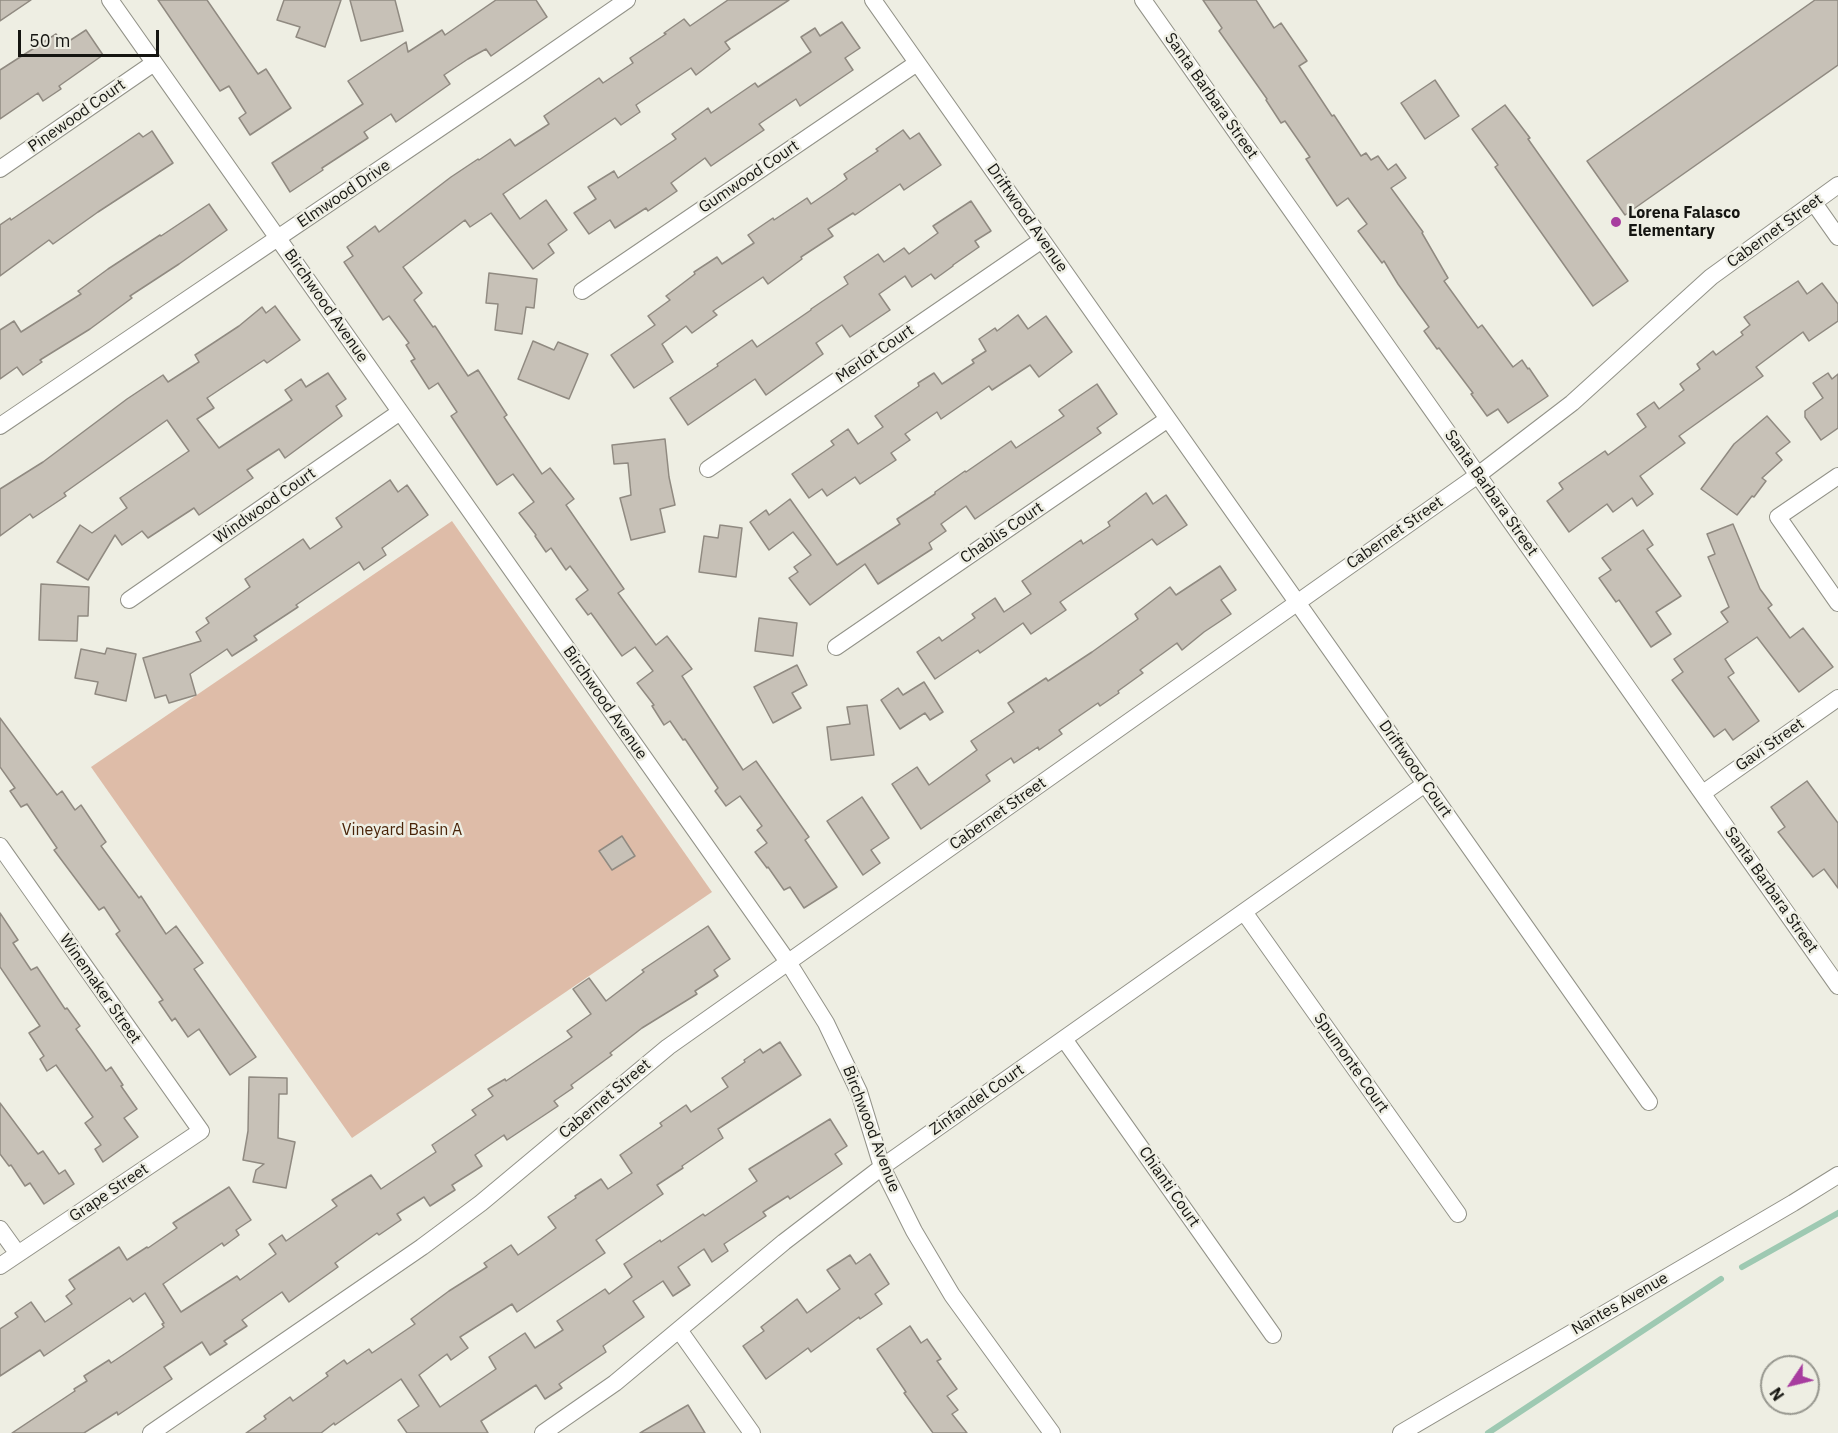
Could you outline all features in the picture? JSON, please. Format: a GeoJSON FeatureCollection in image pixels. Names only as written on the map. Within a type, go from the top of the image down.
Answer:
{"type":"FeatureCollection","features":[{"type":"Feature","properties":{"kind":"street","name":"Birchwood Avenue"},"geometry":{"type":"LineString","coordinates":[[110,0],[788,962],[826,1023],[859,1092],[882,1167],[914,1231],[952,1295],[1052,1433]]}},
{"type":"Feature","properties":{"kind":"street","name":"Elmwood Drive"},"geometry":{"type":"LineString","coordinates":[[0,426],[627,0]]}},
{"type":"Feature","properties":{"kind":"street","name":"Driftwood Avenue"},"geometry":{"type":"LineString","coordinates":[[873,0],[1180,436]]}},
{"type":"Feature","properties":{"kind":"street","name":"Santa Barbara Street"},"geometry":{"type":"LineString","coordinates":[[1143,0],[1838,986]]}},
{"type":"Feature","properties":{"kind":"street","name":"Pinewood Court"},"geometry":{"type":"LineString","coordinates":[[0,169],[154,63]]}},
{"type":"Feature","properties":{"kind":"street","name":"Gumwood Court"},"geometry":{"type":"LineString","coordinates":[[582,291],[917,63]]}},
{"type":"Feature","properties":{"kind":"street","name":"Cabernet Street"},"geometry":{"type":"LineString","coordinates":[[152,1433],[481,1203],[668,1047],[1478,475],[1572,403],[1711,277],[1838,186]]}},
{"type":"Feature","properties":{"kind":"street"},"geometry":{"type":"LineString","coordinates":[[1814,203],[1838,237]]}},
{"type":"Feature","properties":{"kind":"street","name":"Merlot Court"},"geometry":{"type":"LineString","coordinates":[[708,469],[1042,240]]}},
{"type":"Feature","properties":{"kind":"street","name":"Windwood Court"},"geometry":{"type":"LineString","coordinates":[[129,600],[400,412]]}},
{"type":"Feature","properties":{"kind":"street","name":"Chablis Court"},"geometry":{"type":"LineString","coordinates":[[836,647],[1168,419]]}},
{"type":"Feature","properties":{"kind":"street","name":"Driftwood Court"},"geometry":{"type":"LineString","coordinates":[[1180,436],[1649,1102]]}},
{"type":"Feature","properties":{"kind":"street"},"geometry":{"type":"LineString","coordinates":[[1838,476],[1778,517],[1838,603]]}},
{"type":"Feature","properties":{"kind":"street","name":"Gavi Street"},"geometry":{"type":"LineString","coordinates":[[1702,793],[1838,698]]}},
{"type":"Feature","properties":{"kind":"street","name":"Zinfandel Court"},"geometry":{"type":"LineString","coordinates":[[543,1433],[615,1383],[784,1242],[882,1167],[1425,784]]}},
{"type":"Feature","properties":{"kind":"street","name":"Winemaker Street"},"geometry":{"type":"LineString","coordinates":[[0,846],[201,1131]]}},
{"type":"Feature","properties":{"kind":"street","name":"Spumonte Court"},"geometry":{"type":"LineString","coordinates":[[1244,912],[1458,1214]]}},
{"type":"Feature","properties":{"kind":"street","name":"Chianti Court"},"geometry":{"type":"LineString","coordinates":[[1064,1039],[1273,1335]]}},
{"type":"Feature","properties":{"kind":"street","name":"Grape Street"},"geometry":{"type":"LineString","coordinates":[[0,1266],[201,1131]]}},
{"type":"Feature","properties":{"kind":"street","name":"Nantes Avenue"},"geometry":{"type":"LineString","coordinates":[[1401,1433],[1838,1175]]}},
{"type":"Feature","properties":{"kind":"street"},"geometry":{"type":"LineString","coordinates":[[0,1229],[18,1254]]}},
{"type":"Feature","properties":{"kind":"street"},"geometry":{"type":"LineString","coordinates":[[679,1330],[752,1433]]}},
{"type":"Feature","properties":{"kind":"green space","name":"Vineyard Basin A"},"geometry":{"type":"Polygon","coordinates":[[[452,521],[712,892],[352,1138],[91,767],[452,521]]]}},
{"type":"Feature","properties":{"kind":"building"},"geometry":{"type":"Polygon","coordinates":[[[0,0],[31,0],[0,21],[0,0]]]}},
{"type":"Feature","properties":{"kind":"building"},"geometry":{"type":"Polygon","coordinates":[[[158,0],[207,0],[258,74],[266,69],[291,108],[250,135],[239,118],[246,113],[229,86],[220,91],[158,0]]]}},
{"type":"Feature","properties":{"kind":"building"},"geometry":{"type":"Polygon","coordinates":[[[284,0],[341,0],[325,47],[296,37],[300,27],[277,20],[284,0]]]}},
{"type":"Feature","properties":{"kind":"building"},"geometry":{"type":"Polygon","coordinates":[[[350,0],[395,0],[403,31],[361,41],[350,0]]]}},
{"type":"Feature","properties":{"kind":"building"},"geometry":{"type":"Polygon","coordinates":[[[496,0],[536,0],[547,17],[491,56],[486,49],[444,75],[450,84],[396,122],[391,114],[364,132],[368,138],[290,192],[272,163],[363,104],[348,81],[406,42],[408,52],[442,30],[445,35],[496,0]]]}},
{"type":"Feature","properties":{"kind":"building"},"geometry":{"type":"Polygon","coordinates":[[[728,0],[789,0],[725,42],[730,49],[696,75],[691,68],[636,105],[640,112],[621,125],[615,118],[503,194],[520,219],[546,200],[567,230],[548,244],[554,253],[533,269],[491,213],[470,227],[465,220],[403,267],[422,293],[414,300],[433,327],[435,326],[468,376],[478,370],[507,415],[504,417],[542,474],[550,468],[574,499],[566,505],[624,589],[618,593],[656,645],[667,636],[692,669],[682,676],[743,770],[756,761],[809,837],[805,840],[837,887],[804,908],[790,887],[784,890],[755,852],[767,843],[757,830],[762,826],[740,796],[726,806],[715,791],[718,788],[685,739],[683,740],[670,721],[664,725],[652,706],[654,705],[637,683],[653,671],[635,647],[622,656],[591,613],[588,615],[576,599],[588,590],[570,566],[566,570],[551,548],[546,552],[519,513],[534,502],[513,474],[497,485],[451,416],[457,412],[438,383],[429,389],[411,361],[415,359],[406,345],[409,343],[389,316],[383,320],[344,262],[353,256],[347,247],[375,226],[379,232],[451,177],[510,139],[515,146],[549,124],[544,116],[599,78],[603,83],[633,63],[630,58],[684,19],[690,26],[728,0]]]}},
{"type":"Feature","properties":{"kind":"building"},"geometry":{"type":"Polygon","coordinates":[[[1203,0],[1256,0],[1274,28],[1281,23],[1307,61],[1299,66],[1361,156],[1366,153],[1371,160],[1378,156],[1388,170],[1396,164],[1406,178],[1391,188],[1423,232],[1448,278],[1444,281],[1478,328],[1482,325],[1513,367],[1522,360],[1548,396],[1508,423],[1498,409],[1487,416],[1471,394],[1473,393],[1424,331],[1429,327],[1384,261],[1382,263],[1358,231],[1367,224],[1348,198],[1337,206],[1306,159],[1310,157],[1285,121],[1281,123],[1267,99],[1219,31],[1222,28],[1203,0]]]}},
{"type":"Feature","properties":{"kind":"building"},"geometry":{"type":"Polygon","coordinates":[[[1815,0],[1838,0],[1838,65],[1625,215],[1587,161],[1815,0]]]}},
{"type":"Feature","properties":{"kind":"building"},"geometry":{"type":"Polygon","coordinates":[[[842,22],[860,48],[845,58],[853,70],[800,106],[796,99],[759,124],[764,130],[711,166],[705,158],[671,183],[677,191],[648,211],[646,208],[615,228],[610,220],[589,234],[574,213],[596,199],[588,187],[614,171],[618,178],[676,139],[672,134],[708,108],[711,113],[755,83],[758,87],[811,52],[801,37],[815,28],[820,36],[842,22]]]}},
{"type":"Feature","properties":{"kind":"building"},"geometry":{"type":"Polygon","coordinates":[[[86,30],[103,55],[59,86],[61,89],[43,101],[38,93],[0,119],[0,70],[56,34],[63,45],[86,30]]]}},
{"type":"Feature","properties":{"kind":"building"},"geometry":{"type":"Polygon","coordinates":[[[1435,80],[1459,116],[1425,139],[1401,103],[1435,80]]]}},
{"type":"Feature","properties":{"kind":"building"},"geometry":{"type":"Polygon","coordinates":[[[1505,105],[1628,281],[1593,306],[1495,167],[1498,165],[1472,129],[1505,105]]]}},
{"type":"Feature","properties":{"kind":"building"},"geometry":{"type":"Polygon","coordinates":[[[903,130],[910,139],[919,133],[941,165],[904,190],[900,184],[855,215],[853,213],[828,229],[833,236],[801,257],[802,259],[768,284],[763,277],[713,311],[717,315],[692,333],[686,326],[662,344],[673,362],[634,388],[611,355],[655,325],[648,316],[670,300],[666,296],[695,274],[694,272],[717,257],[722,264],[754,243],[748,235],[773,218],[774,220],[807,198],[811,204],[836,187],[847,179],[844,174],[878,151],[876,149],[903,130]]]}},
{"type":"Feature","properties":{"kind":"building"},"geometry":{"type":"Polygon","coordinates":[[[152,131],[173,163],[53,244],[49,240],[0,276],[0,225],[10,218],[11,220],[139,133],[143,137],[152,131]]]}},
{"type":"Feature","properties":{"kind":"building"},"geometry":{"type":"Polygon","coordinates":[[[971,201],[991,231],[975,241],[979,247],[935,279],[931,274],[912,287],[905,276],[879,294],[890,310],[850,337],[842,325],[816,343],[823,354],[766,395],[755,379],[688,425],[670,398],[752,340],[757,347],[811,310],[848,284],[844,277],[878,254],[884,262],[904,248],[909,254],[938,233],[933,226],[971,201]]]}},
{"type":"Feature","properties":{"kind":"building"},"geometry":{"type":"Polygon","coordinates":[[[209,204],[227,230],[130,296],[132,298],[90,329],[40,360],[42,362],[23,375],[17,367],[0,379],[0,330],[14,321],[21,332],[81,294],[78,291],[108,269],[209,204]]]}},
{"type":"Feature","properties":{"kind":"building"},"geometry":{"type":"Polygon","coordinates":[[[489,273],[537,279],[534,308],[526,307],[522,334],[495,330],[498,304],[486,303],[489,273]]]}},
{"type":"Feature","properties":{"kind":"building"},"geometry":{"type":"Polygon","coordinates":[[[1798,281],[1807,294],[1822,283],[1838,304],[1838,321],[1809,341],[1803,332],[1756,367],[1763,376],[1679,436],[1685,443],[1640,476],[1653,494],[1637,506],[1632,498],[1613,512],[1607,504],[1569,532],[1547,501],[1563,489],[1559,483],[1605,451],[1608,455],[1646,427],[1637,414],[1654,402],[1659,409],[1684,390],[1680,384],[1700,369],[1697,364],[1713,351],[1716,355],[1743,335],[1741,332],[1750,325],[1744,317],[1798,281]]]}},
{"type":"Feature","properties":{"kind":"building"},"geometry":{"type":"Polygon","coordinates":[[[275,306],[300,340],[267,363],[264,360],[207,398],[214,408],[197,419],[219,448],[292,400],[285,390],[301,379],[306,387],[328,373],[346,399],[336,406],[342,416],[285,458],[279,449],[247,470],[253,478],[199,515],[194,508],[148,538],[142,531],[122,545],[115,535],[88,580],[57,562],[80,525],[92,533],[127,508],[120,498],[189,451],[167,420],[64,493],[66,496],[33,518],[30,514],[0,536],[0,489],[43,462],[163,375],[168,382],[199,362],[195,355],[239,326],[262,307],[266,313],[275,306]]]}},
{"type":"Feature","properties":{"kind":"building"},"geometry":{"type":"Polygon","coordinates":[[[1018,315],[1028,329],[1046,316],[1072,352],[1039,377],[1030,365],[992,390],[989,386],[941,419],[937,412],[905,434],[910,440],[891,453],[896,460],[860,484],[855,477],[827,496],[822,489],[809,498],[792,474],[834,445],[831,441],[848,429],[858,444],[883,427],[875,416],[934,373],[942,384],[974,363],[972,360],[986,351],[979,339],[995,328],[997,331],[1018,315]]]}},
{"type":"Feature","properties":{"kind":"building"},"geometry":{"type":"Polygon","coordinates":[[[533,341],[554,350],[558,342],[588,354],[569,399],[518,379],[533,341]]]}},
{"type":"Feature","properties":{"kind":"building"},"geometry":{"type":"Polygon","coordinates":[[[1828,373],[1832,379],[1838,374],[1838,428],[1821,440],[1805,417],[1805,411],[1823,398],[1813,383],[1828,373]]]}},
{"type":"Feature","properties":{"kind":"building"},"geometry":{"type":"Polygon","coordinates":[[[1097,384],[1117,414],[1097,428],[1101,433],[975,519],[966,506],[941,524],[946,531],[929,543],[932,549],[878,584],[865,564],[810,605],[789,578],[798,572],[794,567],[811,555],[793,532],[769,550],[750,522],[766,510],[769,515],[790,499],[837,565],[900,524],[897,519],[965,471],[1011,441],[1016,448],[1064,416],[1059,410],[1097,384]]]}},
{"type":"Feature","properties":{"kind":"building"},"geometry":{"type":"Polygon","coordinates":[[[1767,416],[1790,442],[1776,453],[1782,460],[1762,478],[1766,481],[1737,515],[1701,489],[1734,444],[1767,416]]]}},
{"type":"Feature","properties":{"kind":"building"},"geometry":{"type":"Polygon","coordinates":[[[665,439],[675,505],[660,509],[665,532],[631,540],[620,498],[631,495],[628,463],[614,464],[612,445],[665,439]]]}},
{"type":"Feature","properties":{"kind":"building"},"geometry":{"type":"Polygon","coordinates":[[[390,480],[398,492],[407,485],[428,515],[382,548],[386,555],[364,570],[359,562],[254,636],[257,640],[232,656],[227,649],[190,674],[196,695],[169,703],[166,695],[155,698],[143,658],[201,641],[196,632],[209,623],[206,618],[250,587],[245,579],[303,539],[310,549],[342,527],[336,518],[390,480]]]}},
{"type":"Feature","properties":{"kind":"building"},"geometry":{"type":"Polygon","coordinates":[[[1146,493],[1153,504],[1166,495],[1187,525],[1157,545],[1152,539],[1060,602],[1066,610],[1031,634],[1023,623],[980,653],[978,650],[935,679],[917,652],[939,637],[942,641],[975,618],[972,614],[995,598],[1004,612],[1031,594],[1022,581],[1081,540],[1083,544],[1110,526],[1108,522],[1146,493]]]}},
{"type":"Feature","properties":{"kind":"building"},"geometry":{"type":"Polygon","coordinates":[[[1733,524],[1760,589],[1772,605],[1768,608],[1790,638],[1803,628],[1833,667],[1799,692],[1757,637],[1725,659],[1734,673],[1728,677],[1759,721],[1733,740],[1725,729],[1714,737],[1672,680],[1683,672],[1674,659],[1728,622],[1721,612],[1729,607],[1708,557],[1715,554],[1707,534],[1733,524]]]}},
{"type":"Feature","properties":{"kind":"building"},"geometry":{"type":"Polygon","coordinates":[[[720,525],[742,528],[736,577],[699,572],[704,536],[718,538],[720,525]]]}},
{"type":"Feature","properties":{"kind":"building"},"geometry":{"type":"Polygon","coordinates":[[[1643,530],[1653,545],[1647,549],[1681,596],[1656,612],[1671,634],[1651,647],[1619,600],[1616,602],[1599,578],[1611,570],[1602,558],[1643,530]]]}},
{"type":"Feature","properties":{"kind":"building"},"geometry":{"type":"Polygon","coordinates":[[[1220,566],[1236,590],[1221,600],[1231,614],[1182,650],[1177,643],[1140,670],[1143,673],[1118,691],[1119,693],[1100,706],[1098,703],[1059,730],[1062,734],[1039,750],[1038,747],[1014,763],[1011,758],[986,775],[990,781],[921,829],[892,784],[917,767],[929,785],[977,750],[971,741],[1014,712],[1008,703],[1046,678],[1048,681],[1092,652],[1138,619],[1135,614],[1170,587],[1176,595],[1220,566]]]}},
{"type":"Feature","properties":{"kind":"building"},"geometry":{"type":"Polygon","coordinates":[[[41,584],[89,587],[88,616],[78,616],[77,641],[39,640],[41,584]]]}},
{"type":"Feature","properties":{"kind":"building"},"geometry":{"type":"Polygon","coordinates":[[[759,618],[797,623],[793,656],[755,651],[759,618]]]}},
{"type":"Feature","properties":{"kind":"building"},"geometry":{"type":"Polygon","coordinates":[[[107,648],[136,654],[126,701],[95,694],[98,682],[75,678],[81,649],[105,654],[107,648]]]}},
{"type":"Feature","properties":{"kind":"building"},"geometry":{"type":"Polygon","coordinates":[[[797,665],[807,685],[792,693],[801,708],[773,723],[754,687],[797,665]]]}},
{"type":"Feature","properties":{"kind":"building"},"geometry":{"type":"Polygon","coordinates":[[[924,682],[943,712],[930,720],[925,713],[900,729],[881,700],[898,688],[903,695],[924,682]]]}},
{"type":"Feature","properties":{"kind":"building"},"geometry":{"type":"Polygon","coordinates":[[[867,705],[874,755],[831,760],[827,727],[850,724],[847,707],[867,705]]]}},
{"type":"Feature","properties":{"kind":"building"},"geometry":{"type":"Polygon","coordinates":[[[0,718],[57,795],[62,791],[75,810],[81,805],[106,842],[101,846],[139,898],[141,896],[166,934],[176,926],[203,963],[194,969],[256,1057],[230,1075],[199,1029],[188,1037],[175,1018],[172,1021],[159,1002],[163,1000],[116,934],[120,931],[104,907],[99,910],[54,850],[57,848],[27,804],[21,807],[10,791],[15,788],[0,767],[0,718]]]}},
{"type":"Feature","properties":{"kind":"building"},"geometry":{"type":"Polygon","coordinates":[[[1807,781],[1838,823],[1838,888],[1824,869],[1813,877],[1778,832],[1785,827],[1771,807],[1807,781]]]}},
{"type":"Feature","properties":{"kind":"building"},"geometry":{"type":"Polygon","coordinates":[[[862,797],[889,838],[871,850],[880,863],[863,875],[827,821],[862,797]]]}},
{"type":"Feature","properties":{"kind":"building"},"geometry":{"type":"Polygon","coordinates":[[[622,836],[635,856],[612,870],[599,851],[622,836]]]}},
{"type":"Feature","properties":{"kind":"building"},"geometry":{"type":"Polygon","coordinates":[[[0,913],[18,940],[13,943],[31,970],[37,967],[65,1009],[67,1008],[80,1026],[76,1029],[106,1071],[111,1067],[137,1109],[124,1118],[138,1137],[103,1162],[95,1149],[101,1145],[85,1123],[93,1117],[56,1065],[47,1071],[40,1059],[44,1056],[29,1033],[40,1026],[0,967],[0,913]]]}},
{"type":"Feature","properties":{"kind":"building"},"geometry":{"type":"Polygon","coordinates":[[[708,926],[730,959],[714,970],[718,976],[695,991],[697,994],[642,1028],[610,1053],[612,1055],[571,1085],[573,1088],[554,1101],[558,1106],[507,1140],[504,1135],[475,1155],[482,1166],[452,1185],[455,1190],[430,1206],[424,1197],[397,1214],[401,1220],[379,1235],[377,1233],[335,1263],[338,1267],[289,1302],[282,1292],[242,1320],[247,1326],[224,1341],[227,1344],[210,1355],[202,1342],[164,1367],[172,1379],[118,1415],[117,1412],[84,1433],[12,1433],[75,1391],[74,1389],[87,1381],[84,1376],[109,1360],[111,1363],[164,1327],[162,1324],[164,1323],[145,1293],[133,1302],[130,1298],[44,1356],[40,1350],[0,1376],[0,1329],[18,1317],[15,1313],[31,1302],[45,1322],[72,1304],[66,1296],[75,1289],[69,1280],[119,1247],[127,1260],[148,1248],[177,1228],[173,1223],[229,1187],[251,1220],[236,1230],[239,1235],[224,1246],[222,1243],[163,1284],[181,1312],[237,1276],[240,1280],[276,1254],[269,1244],[282,1235],[286,1241],[337,1206],[332,1200],[371,1175],[381,1189],[436,1152],[432,1145],[476,1115],[472,1110],[493,1096],[488,1089],[505,1079],[506,1081],[572,1037],[567,1031],[591,1014],[573,989],[589,978],[606,1001],[644,972],[642,970],[708,926]]]}},
{"type":"Feature","properties":{"kind":"building"},"geometry":{"type":"Polygon","coordinates":[[[780,1042],[801,1075],[718,1129],[723,1138],[657,1185],[663,1194],[596,1240],[605,1253],[517,1312],[512,1304],[460,1337],[468,1348],[451,1360],[447,1354],[419,1375],[440,1407],[496,1369],[489,1357],[525,1333],[535,1348],[563,1330],[557,1321],[605,1289],[609,1294],[632,1277],[624,1264],[703,1214],[705,1216],[757,1181],[749,1169],[830,1119],[847,1146],[835,1154],[842,1164],[790,1199],[788,1196],[763,1212],[766,1216],[724,1244],[728,1251],[712,1262],[704,1249],[678,1267],[690,1285],[673,1296],[663,1281],[633,1301],[644,1317],[603,1346],[606,1352],[559,1384],[562,1388],[545,1399],[536,1385],[481,1421],[488,1433],[407,1433],[398,1420],[419,1406],[401,1379],[321,1433],[246,1433],[266,1419],[264,1416],[290,1397],[293,1401],[328,1376],[326,1373],[344,1360],[347,1364],[369,1349],[372,1353],[415,1324],[411,1319],[487,1267],[484,1263],[511,1245],[518,1255],[541,1239],[556,1228],[548,1217],[576,1198],[575,1196],[601,1179],[608,1189],[632,1173],[620,1155],[662,1126],[660,1123],[686,1105],[691,1112],[728,1087],[722,1078],[760,1049],[763,1053],[780,1042]]]}},
{"type":"Feature","properties":{"kind":"building"},"geometry":{"type":"Polygon","coordinates":[[[249,1077],[287,1078],[287,1094],[279,1094],[278,1138],[295,1142],[286,1188],[253,1182],[256,1170],[264,1164],[243,1160],[248,1131],[249,1077]]]}},
{"type":"Feature","properties":{"kind":"building"},"geometry":{"type":"Polygon","coordinates":[[[0,1103],[38,1154],[43,1151],[59,1174],[65,1170],[74,1184],[44,1204],[30,1183],[25,1186],[11,1165],[9,1166],[0,1154],[0,1103]]]}},
{"type":"Feature","properties":{"kind":"building"},"geometry":{"type":"Polygon","coordinates":[[[870,1254],[889,1284],[875,1294],[882,1304],[860,1319],[859,1317],[811,1352],[808,1348],[766,1379],[743,1346],[764,1331],[761,1327],[797,1299],[807,1313],[840,1289],[827,1270],[850,1255],[856,1264],[870,1254]]]}},
{"type":"Feature","properties":{"kind":"building"},"geometry":{"type":"Polygon","coordinates":[[[910,1326],[921,1343],[927,1339],[941,1359],[937,1361],[957,1389],[947,1396],[958,1410],[952,1414],[967,1433],[933,1433],[904,1393],[906,1392],[877,1349],[910,1326]]]}},
{"type":"Feature","properties":{"kind":"building"},"geometry":{"type":"Polygon","coordinates":[[[688,1405],[705,1433],[640,1433],[688,1405]]]}},
{"type":"Feature","properties":{"kind":"waterway"},"geometry":{"type":"LineString","coordinates":[[1742,1267],[1838,1213]]}},
{"type":"Feature","properties":{"kind":"waterway"},"geometry":{"type":"LineString","coordinates":[[1488,1433],[1721,1279]]}},
{"type":"Feature","properties":{"kind":"place","name":"Lorena Falasco Elementary"},"geometry":{"type":"Point","coordinates":[1616,222]}}]}
